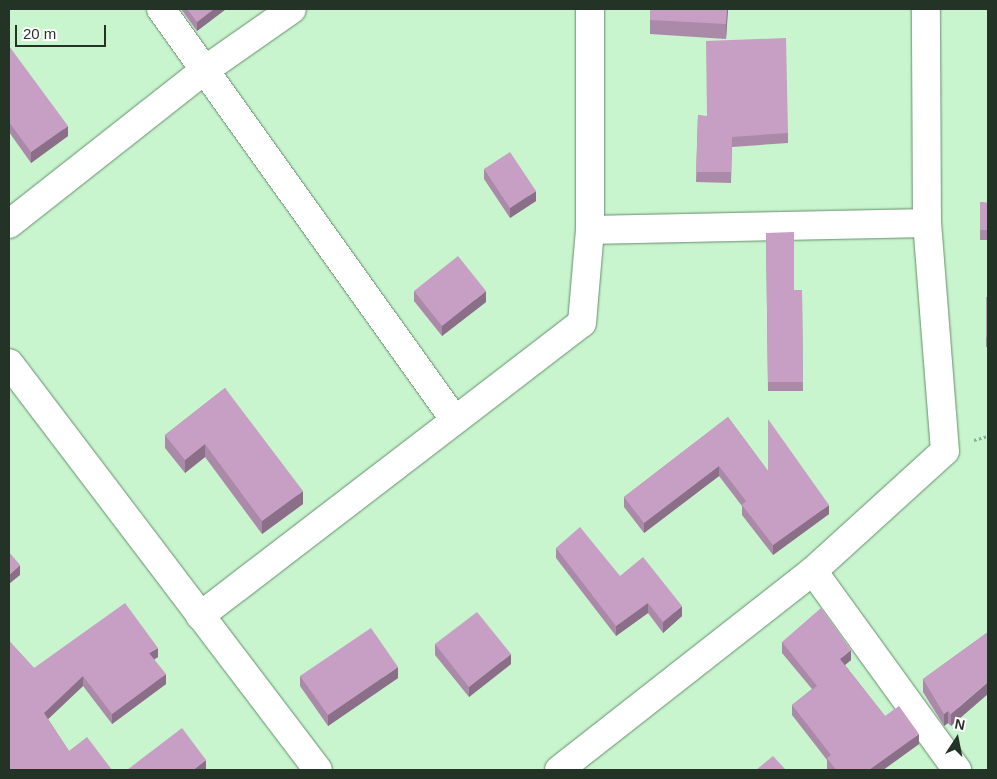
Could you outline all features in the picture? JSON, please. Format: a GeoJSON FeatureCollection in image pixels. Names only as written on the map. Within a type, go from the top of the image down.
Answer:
{"type":"FeatureCollection","features":[{"type":"Feature","properties":{"kind":"street"},"geometry":{"type":"LineString","coordinates":[[161,9],[454,419]]}},
{"type":"Feature","properties":{"kind":"street"},"geometry":{"type":"LineString","coordinates":[[9,224],[205,70],[292,9]]}},
{"type":"Feature","properties":{"kind":"street"},"geometry":{"type":"LineString","coordinates":[[200,616],[454,419],[582,323],[590,230],[590,9]]}},
{"type":"Feature","properties":{"kind":"street"},"geometry":{"type":"LineString","coordinates":[[559,770],[813,571],[945,451],[927,223],[926,9]]}},
{"type":"Feature","properties":{"kind":"street"},"geometry":{"type":"LineString","coordinates":[[590,230],[927,223]]}},
{"type":"Feature","properties":{"kind":"street"},"geometry":{"type":"LineString","coordinates":[[9,363],[318,770]]}},
{"type":"Feature","properties":{"kind":"street"},"geometry":{"type":"LineString","coordinates":[[813,571],[956,770]]}},
{"type":"Feature","properties":{"kind":"building"},"geometry":{"type":"Polygon","coordinates":[[[187,9],[214,9],[197,22],[187,9]]]}},
{"type":"Feature","properties":{"kind":"building"},"geometry":{"type":"Polygon","coordinates":[[[650,9],[727,9],[726,24],[650,20],[650,9]]]}},
{"type":"Feature","properties":{"kind":"building"},"geometry":{"type":"Polygon","coordinates":[[[786,38],[788,133],[732,137],[731,172],[696,172],[698,115],[707,116],[706,41],[786,38]]]}},
{"type":"Feature","properties":{"kind":"building"},"geometry":{"type":"Polygon","coordinates":[[[9,46],[68,126],[31,152],[9,122],[9,46]]]}},
{"type":"Feature","properties":{"kind":"building"},"geometry":{"type":"Polygon","coordinates":[[[510,152],[536,191],[510,208],[484,169],[510,152]]]}},
{"type":"Feature","properties":{"kind":"building"},"geometry":{"type":"Polygon","coordinates":[[[980,202],[988,203],[988,230],[980,230],[980,202]]]}},
{"type":"Feature","properties":{"kind":"building"},"geometry":{"type":"Polygon","coordinates":[[[794,232],[794,290],[802,290],[803,382],[768,382],[766,233],[794,232]]]}},
{"type":"Feature","properties":{"kind":"building"},"geometry":{"type":"Polygon","coordinates":[[[458,256],[486,291],[442,326],[414,291],[458,256]]]}},
{"type":"Feature","properties":{"kind":"building"},"geometry":{"type":"Polygon","coordinates":[[[986,297],[988,297],[988,337],[986,337],[986,297]]]}},
{"type":"Feature","properties":{"kind":"building"},"geometry":{"type":"Polygon","coordinates":[[[225,388],[303,491],[262,521],[205,444],[185,460],[165,435],[225,388]]]}},
{"type":"Feature","properties":{"kind":"building"},"geometry":{"type":"Polygon","coordinates":[[[728,417],[768,471],[768,419],[829,505],[773,545],[742,505],[746,501],[719,466],[644,523],[624,497],[728,417]]]}},
{"type":"Feature","properties":{"kind":"building"},"geometry":{"type":"Polygon","coordinates":[[[580,527],[620,576],[643,557],[682,606],[663,622],[648,603],[616,626],[556,548],[580,527]]]}},
{"type":"Feature","properties":{"kind":"building"},"geometry":{"type":"Polygon","coordinates":[[[9,552],[20,565],[9,575],[9,552]]]}},
{"type":"Feature","properties":{"kind":"building"},"geometry":{"type":"Polygon","coordinates":[[[125,603],[158,648],[149,653],[166,674],[112,714],[83,676],[44,713],[69,751],[87,737],[112,770],[9,770],[9,638],[11,643],[34,668],[125,603]]]}},
{"type":"Feature","properties":{"kind":"building"},"geometry":{"type":"Polygon","coordinates":[[[821,608],[851,650],[840,659],[885,716],[899,706],[919,734],[869,770],[836,770],[827,758],[831,755],[792,705],[817,686],[782,642],[821,608]]]}},
{"type":"Feature","properties":{"kind":"building"},"geometry":{"type":"Polygon","coordinates":[[[477,612],[511,654],[469,687],[435,644],[477,612]]]}},
{"type":"Feature","properties":{"kind":"building"},"geometry":{"type":"Polygon","coordinates":[[[371,628],[398,667],[328,715],[300,676],[371,628]]]}},
{"type":"Feature","properties":{"kind":"building"},"geometry":{"type":"Polygon","coordinates":[[[988,632],[988,682],[951,714],[948,711],[944,714],[923,679],[988,632]]]}},
{"type":"Feature","properties":{"kind":"building"},"geometry":{"type":"Polygon","coordinates":[[[182,728],[206,760],[193,770],[127,770],[182,728]]]}},
{"type":"Feature","properties":{"kind":"building"},"geometry":{"type":"Polygon","coordinates":[[[773,756],[786,770],[756,770],[773,756]]]}}]}
